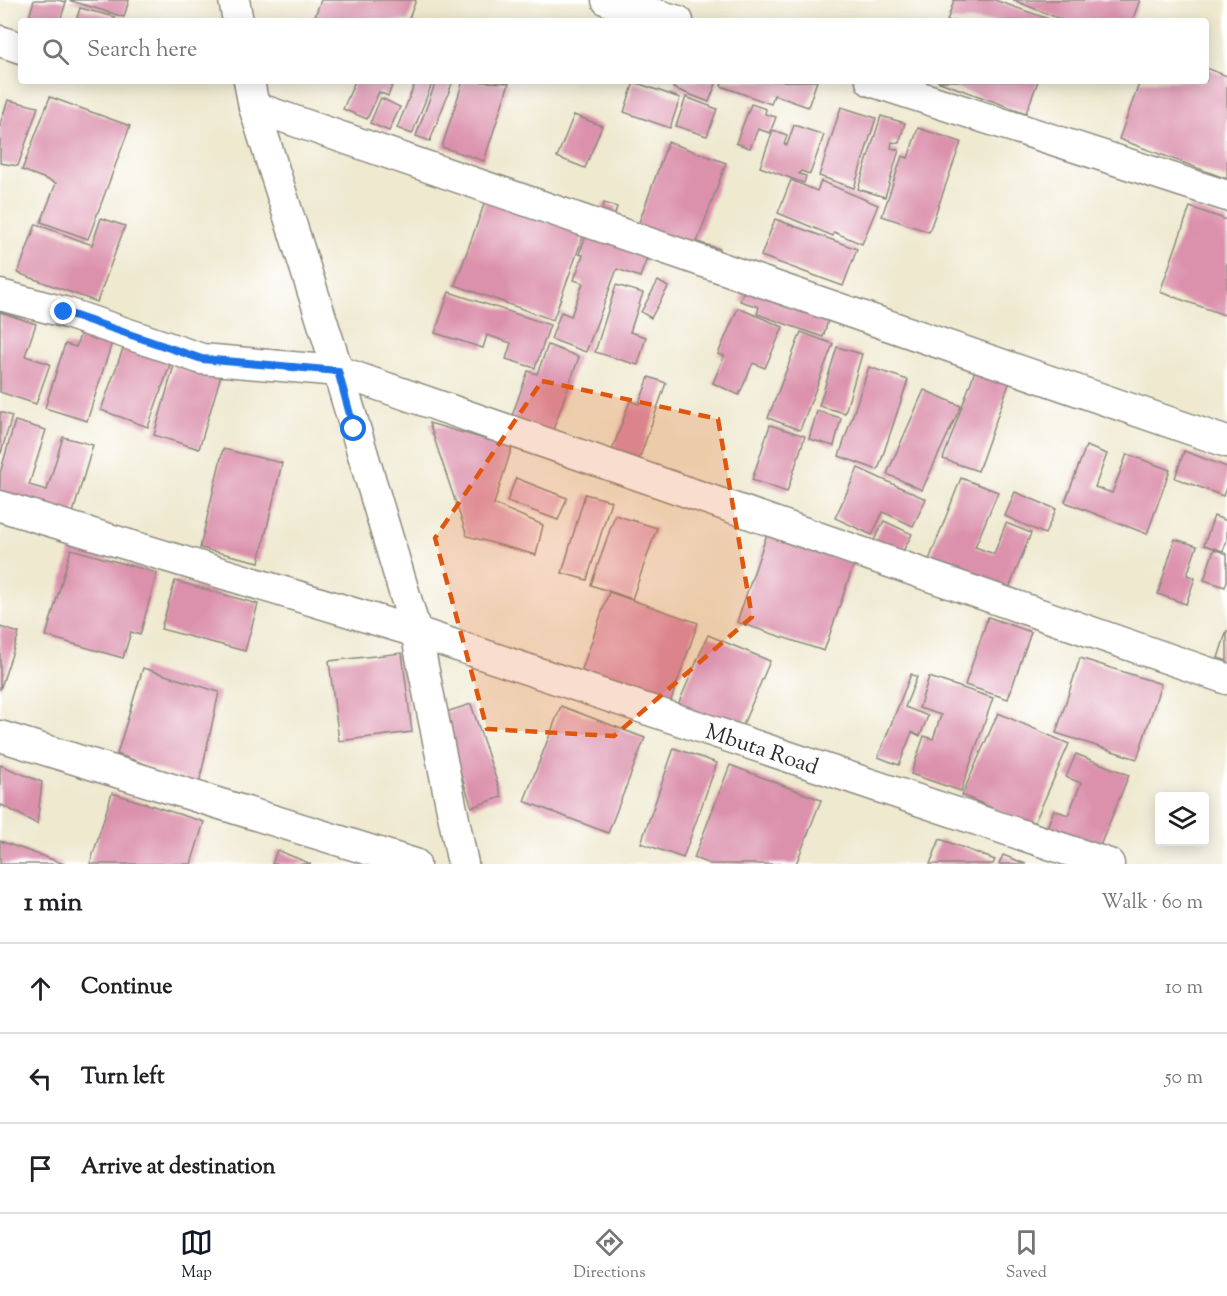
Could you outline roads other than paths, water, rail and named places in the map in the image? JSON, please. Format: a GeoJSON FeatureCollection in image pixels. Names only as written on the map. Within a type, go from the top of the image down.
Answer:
{"type":"FeatureCollection","features":[{"type":"Feature","properties":{"kind":"street"},"geometry":{"type":"LineString","coordinates":[[234,0],[237,18]]}},
{"type":"Feature","properties":{"kind":"street"},"geometry":{"type":"LineString","coordinates":[[607,0],[668,18]]}},
{"type":"Feature","properties":{"kind":"street"},"geometry":{"type":"LineString","coordinates":[[0,41],[18,47]]}},
{"type":"Feature","properties":{"kind":"street"},"geometry":{"type":"LineString","coordinates":[[880,84],[1227,196]]}},
{"type":"Feature","properties":{"kind":"street"},"geometry":{"type":"LineString","coordinates":[[251,94],[338,371],[416,632],[463,864]]}},
{"type":"Feature","properties":{"kind":"street"},"geometry":{"type":"LineString","coordinates":[[251,94],[1227,442]]}},
{"type":"Feature","properties":{"kind":"street"},"geometry":{"type":"LineString","coordinates":[[0,295],[64,312],[202,359],[338,371],[1227,679]]}},
{"type":"Feature","properties":{"kind":"street","name":"Mbuta Road"},"geometry":{"type":"LineString","coordinates":[[0,506],[416,632],[1109,864]]}},
{"type":"Feature","properties":{"kind":"street"},"geometry":{"type":"LineString","coordinates":[[0,736],[415,864]]}}]}
